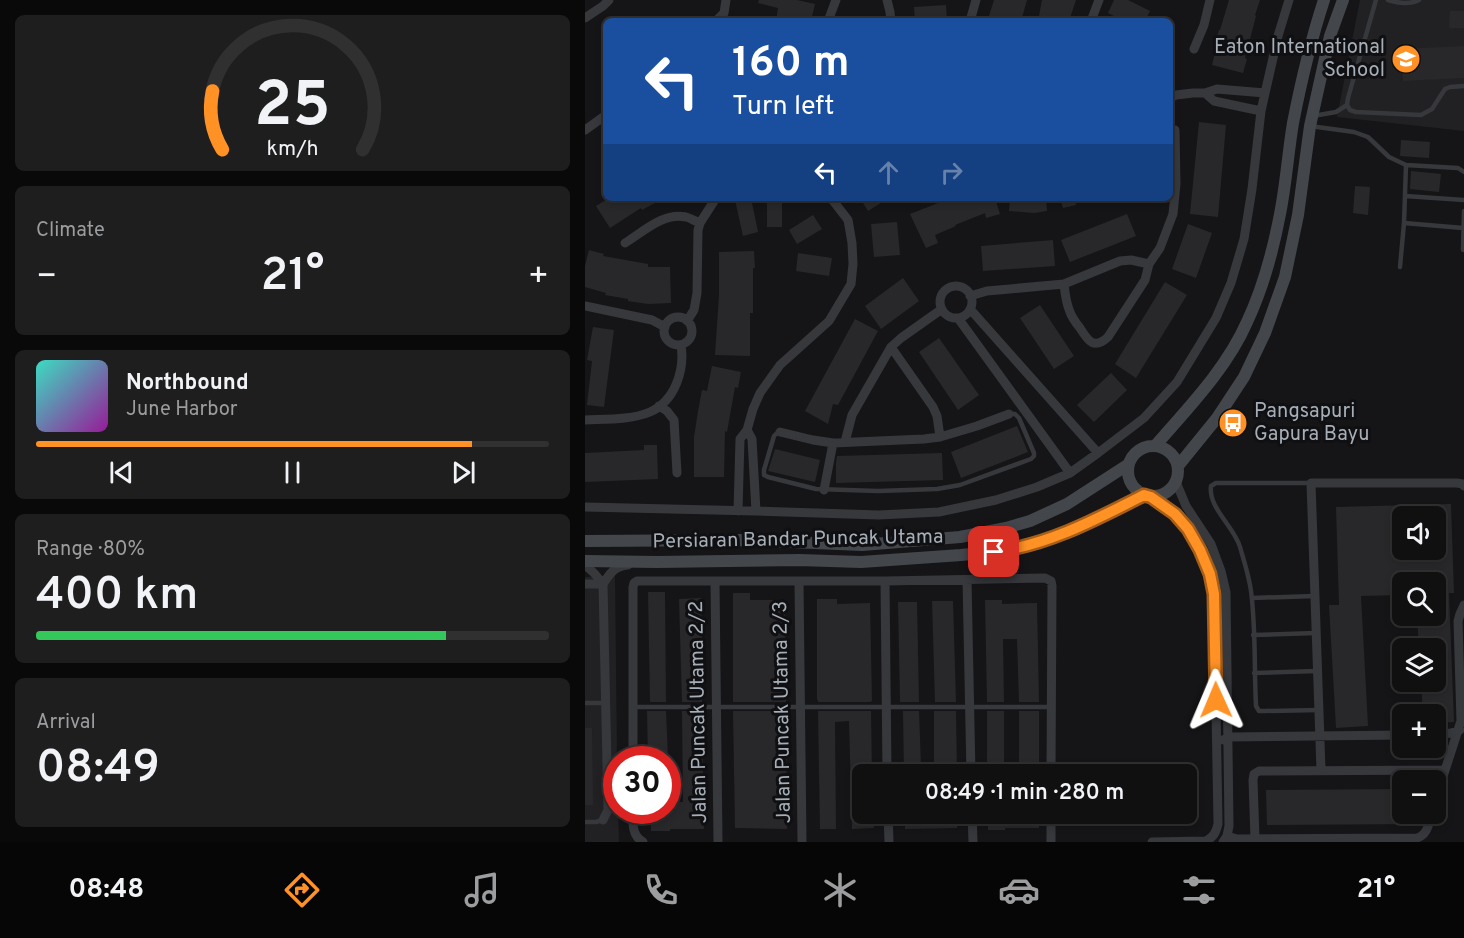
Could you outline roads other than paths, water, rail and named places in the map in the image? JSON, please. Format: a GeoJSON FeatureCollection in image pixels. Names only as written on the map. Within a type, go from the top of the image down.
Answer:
{"type":"FeatureCollection","features":[{"type":"Feature","properties":{"kind":"street"},"geometry":{"type":"LineString","coordinates":[[585,18],[609,0]]}},
{"type":"Feature","properties":{"kind":"street"},"geometry":{"type":"LineString","coordinates":[[719,18],[725,13],[726,0]]}},
{"type":"Feature","properties":{"kind":"street"},"geometry":{"type":"LineString","coordinates":[[829,18],[836,0]]}},
{"type":"Feature","properties":{"kind":"street"},"geometry":{"type":"LineString","coordinates":[[887,0],[891,18]]}},
{"type":"Feature","properties":{"kind":"street"},"geometry":{"type":"LineString","coordinates":[[971,18],[975,0]]}},
{"type":"Feature","properties":{"kind":"street"},"geometry":{"type":"LineString","coordinates":[[1092,18],[1099,0]]}},
{"type":"Feature","properties":{"kind":"street"},"geometry":{"type":"LineString","coordinates":[[1194,49],[1204,25],[1210,0]]}},
{"type":"Feature","properties":{"kind":"street"},"geometry":{"type":"LineString","coordinates":[[585,507],[879,515],[939,512],[996,500],[1037,487],[1070,473],[1098,453],[1145,418],[1177,382],[1216,318],[1231,283],[1244,240],[1261,111],[1278,36],[1289,0]]}},
{"type":"Feature","properties":{"kind":"street"},"geometry":{"type":"LineString","coordinates":[[1155,446],[1222,366],[1247,323],[1267,274],[1280,213],[1293,123],[1314,32],[1324,0]]}},
{"type":"Feature","properties":{"kind":"street"},"geometry":{"type":"LineString","coordinates":[[1178,466],[1217,418],[1244,377],[1265,333],[1285,277],[1298,215],[1312,121],[1330,36],[1343,0]]}},
{"type":"Feature","properties":{"kind":"street"},"geometry":{"type":"LineString","coordinates":[[1173,96],[1205,93],[1217,89],[1265,93]]}},
{"type":"Feature","properties":{"kind":"street"},"geometry":{"type":"LineString","coordinates":[[1205,93],[1214,101],[1261,111]]}},
{"type":"Feature","properties":{"kind":"street"},"geometry":{"type":"LineString","coordinates":[[585,130],[603,117]]}},
{"type":"Feature","properties":{"kind":"street"},"geometry":{"type":"LineString","coordinates":[[1064,284],[1070,314],[1090,342],[1097,344],[1103,342],[1145,280],[1149,264],[1160,248],[1173,214],[1176,184],[1175,130]]}},
{"type":"Feature","properties":{"kind":"street"},"geometry":{"type":"LineString","coordinates":[[687,321],[694,310],[697,293],[698,230],[714,201]]}},
{"type":"Feature","properties":{"kind":"street"},"geometry":{"type":"LineString","coordinates":[[738,511],[740,439],[747,430],[760,393],[780,364],[829,321],[851,285],[853,264],[848,220],[833,201]]}},
{"type":"Feature","properties":{"kind":"street"},"geometry":{"type":"LineString","coordinates":[[625,243],[669,217],[685,217],[700,223]]}},
{"type":"Feature","properties":{"kind":"street"},"geometry":{"type":"LineString","coordinates":[[970,296],[987,291],[1064,284],[1121,261],[1131,260],[1149,264]]}},
{"type":"Feature","properties":{"kind":"street"},"geometry":{"type":"LineString","coordinates":[[949,288],[964,289],[970,296],[970,309],[967,314],[958,318],[948,316],[942,309],[940,299],[949,288]]}},
{"type":"Feature","properties":{"kind":"street"},"geometry":{"type":"LineString","coordinates":[[585,306],[652,320],[665,327]]}},
{"type":"Feature","properties":{"kind":"street"},"geometry":{"type":"LineString","coordinates":[[845,442],[852,415],[891,347],[900,338],[942,309]]}},
{"type":"Feature","properties":{"kind":"street"},"geometry":{"type":"LineString","coordinates":[[970,309],[1098,453]]}},
{"type":"Feature","properties":{"kind":"street"},"geometry":{"type":"LineString","coordinates":[[675,318],[683,318],[687,321],[692,333],[681,345],[668,340],[665,336],[665,327],[675,318]]}},
{"type":"Feature","properties":{"kind":"street"},"geometry":{"type":"LineString","coordinates":[[958,318],[1070,473]]}},
{"type":"Feature","properties":{"kind":"street"},"geometry":{"type":"LineString","coordinates":[[585,420],[632,417],[659,406],[675,387],[681,372],[683,355],[681,345]]}},
{"type":"Feature","properties":{"kind":"street"},"geometry":{"type":"LineString","coordinates":[[891,347],[933,407],[937,416],[940,437]]}},
{"type":"Feature","properties":{"kind":"street"},"geometry":{"type":"LineString","coordinates":[[659,406],[667,411],[674,420],[677,473]]}},
{"type":"Feature","properties":{"kind":"street"},"geometry":{"type":"LineString","coordinates":[[780,432],[833,442],[924,439],[940,437],[1009,414]]}},
{"type":"Feature","properties":{"kind":"street"},"geometry":{"type":"LineString","coordinates":[[747,430],[752,439],[756,510]]}},
{"type":"Feature","properties":{"kind":"street"},"geometry":{"type":"LineString","coordinates":[[824,490],[833,442]]}},
{"type":"Feature","properties":{"kind":"street"},"geometry":{"type":"LineString","coordinates":[[1147,496],[1165,494],[1172,489],[1179,474],[1175,458],[1170,452],[1155,446],[1138,450],[1132,456],[1129,464],[1129,480],[1133,486],[1147,496],[1175,514],[1188,529],[1210,574],[1214,594],[1217,750],[1218,824],[1216,832],[1206,841],[1152,842]]}},
{"type":"Feature","properties":{"kind":"street","name":"Persiaran Bandar Puncak Utama"},"geometry":{"type":"LineString","coordinates":[[585,541],[745,540],[862,544],[960,537],[1006,528],[1030,520],[1067,504],[1129,464]]}},
{"type":"Feature","properties":{"kind":"street"},"geometry":{"type":"LineString","coordinates":[[1176,482],[1186,506],[1211,544],[1226,592],[1229,825],[1225,839],[1417,838],[1426,833],[1429,824]]}},
{"type":"Feature","properties":{"kind":"street"},"geometry":{"type":"LineString","coordinates":[[1321,771],[1311,483],[1457,483],[1464,486]]}},
{"type":"Feature","properties":{"kind":"street","name":"Persiaran Bandar Puncak Utama"},"geometry":{"type":"LineString","coordinates":[[585,561],[861,562],[1010,550],[1077,529],[1147,496]]}},
{"type":"Feature","properties":{"kind":"street"},"geometry":{"type":"LineString","coordinates":[[606,746],[603,584],[612,570],[622,565],[657,562]]}},
{"type":"Feature","properties":{"kind":"street"},"geometry":{"type":"LineString","coordinates":[[585,565],[603,584]]}},
{"type":"Feature","properties":{"kind":"street"},"geometry":{"type":"LineString","coordinates":[[633,746],[634,583],[637,581],[885,582],[1045,578],[1051,581],[1052,586],[1051,764]]}},
{"type":"Feature","properties":{"kind":"street"},"geometry":{"type":"LineString","coordinates":[[967,580],[971,764]]}},
{"type":"Feature","properties":{"kind":"street","name":"Jalan Puncak Utama 2/2"},"geometry":{"type":"LineString","coordinates":[[715,582],[718,842]]}},
{"type":"Feature","properties":{"kind":"street","name":"Jalan Puncak Utama 2/3"},"geometry":{"type":"LineString","coordinates":[[799,582],[802,842]]}},
{"type":"Feature","properties":{"kind":"street"},"geometry":{"type":"LineString","coordinates":[[885,582],[888,764]]}},
{"type":"Feature","properties":{"kind":"street"},"geometry":{"type":"LineString","coordinates":[[585,584],[603,584]]}},
{"type":"Feature","properties":{"kind":"street"},"geometry":{"type":"LineString","coordinates":[[1445,770],[1459,730],[1462,713],[1458,621],[1464,605]]}},
{"type":"Feature","properties":{"kind":"street"},"geometry":{"type":"LineString","coordinates":[[1216,722],[1228,737]]}},
{"type":"Feature","properties":{"kind":"street"},"geometry":{"type":"LineString","coordinates":[[1446,733],[1459,730]]}},
{"type":"Feature","properties":{"kind":"street"},"geometry":{"type":"LineString","coordinates":[[1217,750],[1223,740],[1228,737],[1392,735]]}},
{"type":"Feature","properties":{"kind":"street"},"geometry":{"type":"LineString","coordinates":[[1255,838],[1253,780],[1254,774],[1259,771],[1392,770]]}},
{"type":"Feature","properties":{"kind":"street"},"geometry":{"type":"LineString","coordinates":[[634,824],[634,831],[640,840]]}},
{"type":"Feature","properties":{"kind":"street"},"geometry":{"type":"LineString","coordinates":[[888,824],[889,842]]}},
{"type":"Feature","properties":{"kind":"street"},"geometry":{"type":"LineString","coordinates":[[972,824],[973,842]]}},
{"type":"Feature","properties":{"kind":"street"},"geometry":{"type":"LineString","coordinates":[[1051,824],[1051,842]]}},
{"type":"Feature","properties":{"kind":"lane"},"geometry":{"type":"LineString","coordinates":[[1375,0],[1348,98],[1347,105],[1350,110],[1421,115],[1432,109],[1445,89],[1464,86]]}},
{"type":"Feature","properties":{"kind":"lane"},"geometry":{"type":"LineString","coordinates":[[1388,0],[1405,3],[1419,0]]}},
{"type":"Feature","properties":{"kind":"lane"},"geometry":{"type":"LineString","coordinates":[[1312,121],[1347,105]]}},
{"type":"Feature","properties":{"kind":"lane"},"geometry":{"type":"LineString","coordinates":[[1312,121],[1368,137],[1389,157],[1406,165],[1458,168],[1464,172]]}},
{"type":"Feature","properties":{"kind":"lane"},"geometry":{"type":"LineString","coordinates":[[1400,267],[1406,165]]}},
{"type":"Feature","properties":{"kind":"lane"},"geometry":{"type":"LineString","coordinates":[[1405,196],[1464,200]]}},
{"type":"Feature","properties":{"kind":"lane"},"geometry":{"type":"LineString","coordinates":[[1463,250],[1464,211]]}},
{"type":"Feature","properties":{"kind":"lane"},"geometry":{"type":"LineString","coordinates":[[1404,223],[1463,228]]}},
{"type":"Feature","properties":{"kind":"lane"},"geometry":{"type":"LineString","coordinates":[[780,432],[774,436],[764,470],[764,475],[768,477],[824,490],[878,491],[948,488],[1031,459],[1034,453],[1019,418],[1015,414],[1009,414]]}},
{"type":"Feature","properties":{"kind":"lane"},"geometry":{"type":"LineString","coordinates":[[1311,483],[1216,483],[1211,486],[1212,500],[1238,540],[1251,589],[1256,706],[1259,711],[1319,710]]}},
{"type":"Feature","properties":{"kind":"lane"},"geometry":{"type":"LineString","coordinates":[[1252,598],[1315,596]]}},
{"type":"Feature","properties":{"kind":"lane"},"geometry":{"type":"LineString","coordinates":[[1253,636],[1316,633]]}},
{"type":"Feature","properties":{"kind":"lane"},"geometry":{"type":"LineString","coordinates":[[1254,673],[1317,671]]}},
{"type":"Feature","properties":{"kind":"lane"},"geometry":{"type":"LineString","coordinates":[[585,703],[605,703]]}},
{"type":"Feature","properties":{"kind":"lane"},"geometry":{"type":"LineString","coordinates":[[633,706],[1052,706]]}},
{"type":"Feature","properties":{"kind":"lane"},"geometry":{"type":"LineString","coordinates":[[585,822],[603,820]]}},
{"type":"Feature","properties":{"kind":"place","name":"Eaton International School"},"geometry":{"type":"Point","coordinates":[1406,59]}},
{"type":"Feature","properties":{"kind":"place","name":"Pangsapuri Gapura Bayu"},"geometry":{"type":"Point","coordinates":[1233,423]}}]}
